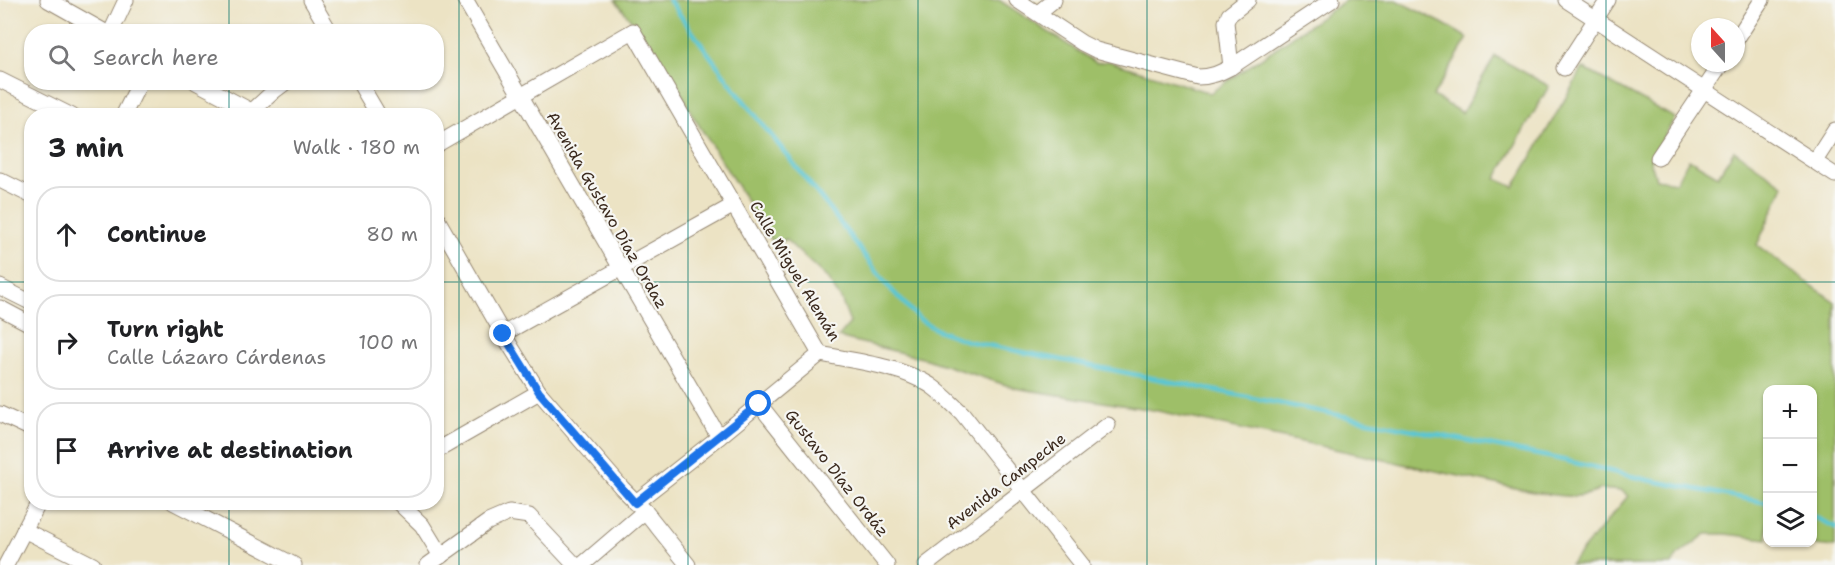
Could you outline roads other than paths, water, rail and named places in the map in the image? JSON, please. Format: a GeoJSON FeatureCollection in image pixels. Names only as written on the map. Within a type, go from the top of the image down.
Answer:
{"type":"FeatureCollection","features":[{"type":"Feature","properties":{"kind":"street"},"geometry":{"type":"LineString","coordinates":[[48,0],[91,24]]}},
{"type":"Feature","properties":{"kind":"street"},"geometry":{"type":"LineString","coordinates":[[115,24],[126,0]]}},
{"type":"Feature","properties":{"kind":"street"},"geometry":{"type":"LineString","coordinates":[[311,0],[325,24]]}},
{"type":"Feature","properties":{"kind":"street","name":"Avenida Gustavo Díaz Ordaz"},"geometry":{"type":"LineString","coordinates":[[465,0],[719,437]]}},
{"type":"Feature","properties":{"kind":"street"},"geometry":{"type":"LineString","coordinates":[[1017,0],[1096,50],[1198,77],[1216,75],[1231,67],[1332,0]]}},
{"type":"Feature","properties":{"kind":"street"},"geometry":{"type":"LineString","coordinates":[[1038,13],[1054,0]]}},
{"type":"Feature","properties":{"kind":"street"},"geometry":{"type":"LineString","coordinates":[[1231,67],[1226,22],[1229,15],[1248,0]]}},
{"type":"Feature","properties":{"kind":"street"},"geometry":{"type":"LineString","coordinates":[[1566,0],[1835,175]]}},
{"type":"Feature","properties":{"kind":"street"},"geometry":{"type":"LineString","coordinates":[[1564,68],[1608,0]]}},
{"type":"Feature","properties":{"kind":"street"},"geometry":{"type":"LineString","coordinates":[[1745,26],[1762,0]]}},
{"type":"Feature","properties":{"kind":"street","name":"Calle Miguel Alemán"},"geometry":{"type":"LineString","coordinates":[[520,96],[633,31],[820,354],[901,371],[928,384],[944,396],[962,413],[1082,565]]}},
{"type":"Feature","properties":{"kind":"street"},"geometry":{"type":"LineString","coordinates":[[1658,158],[1716,72]]}},
{"type":"Feature","properties":{"kind":"street"},"geometry":{"type":"LineString","coordinates":[[0,80],[56,108]]}},
{"type":"Feature","properties":{"kind":"street"},"geometry":{"type":"LineString","coordinates":[[127,108],[136,90]]}},
{"type":"Feature","properties":{"kind":"street"},"geometry":{"type":"LineString","coordinates":[[210,90],[240,108]]}},
{"type":"Feature","properties":{"kind":"street"},"geometry":{"type":"LineString","coordinates":[[255,108],[276,90]]}},
{"type":"Feature","properties":{"kind":"street"},"geometry":{"type":"LineString","coordinates":[[364,90],[374,108]]}},
{"type":"Feature","properties":{"kind":"street"},"geometry":{"type":"LineString","coordinates":[[444,140],[520,96]]}},
{"type":"Feature","properties":{"kind":"street"},"geometry":{"type":"LineString","coordinates":[[1815,161],[1835,130]]}},
{"type":"Feature","properties":{"kind":"street"},"geometry":{"type":"LineString","coordinates":[[0,180],[24,192]]}},
{"type":"Feature","properties":{"kind":"street"},"geometry":{"type":"LineString","coordinates":[[503,334],[734,205]]}},
{"type":"Feature","properties":{"kind":"street"},"geometry":{"type":"LineString","coordinates":[[444,231],[539,392],[688,565]]}},
{"type":"Feature","properties":{"kind":"street"},"geometry":{"type":"LineString","coordinates":[[0,287],[24,299]]}},
{"type":"Feature","properties":{"kind":"street"},"geometry":{"type":"LineString","coordinates":[[0,308],[24,321]]}},
{"type":"Feature","properties":{"kind":"street"},"geometry":{"type":"LineString","coordinates":[[582,565],[640,507],[719,437],[820,354]]}},
{"type":"Feature","properties":{"kind":"street"},"geometry":{"type":"LineString","coordinates":[[444,446],[539,392]]}},
{"type":"Feature","properties":{"kind":"street","name":"Gustavo Díaz Ordáz"},"geometry":{"type":"LineString","coordinates":[[759,404],[886,565]]}},
{"type":"Feature","properties":{"kind":"street"},"geometry":{"type":"LineString","coordinates":[[0,414],[24,425]]}},
{"type":"Feature","properties":{"kind":"street","name":"Avenida Campeche"},"geometry":{"type":"LineString","coordinates":[[926,565],[1108,425]]}},
{"type":"Feature","properties":{"kind":"street"},"geometry":{"type":"LineString","coordinates":[[6,565],[35,510]]}},
{"type":"Feature","properties":{"kind":"street"},"geometry":{"type":"LineString","coordinates":[[188,510],[294,565]]}},
{"type":"Feature","properties":{"kind":"street"},"geometry":{"type":"LineString","coordinates":[[406,510],[422,525],[434,561],[499,516],[509,513],[529,516],[575,565]]}},
{"type":"Feature","properties":{"kind":"street"},"geometry":{"type":"LineString","coordinates":[[24,530],[93,565]]}},
{"type":"Feature","properties":{"kind":"waterway"},"geometry":{"type":"LineString","coordinates":[[669,0],[736,91],[886,284],[919,319],[937,330],[967,341],[1763,502]]}},
{"type":"Feature","properties":{"kind":"waterway"},"geometry":{"type":"LineString","coordinates":[[1817,518],[1835,527]]}}]}
